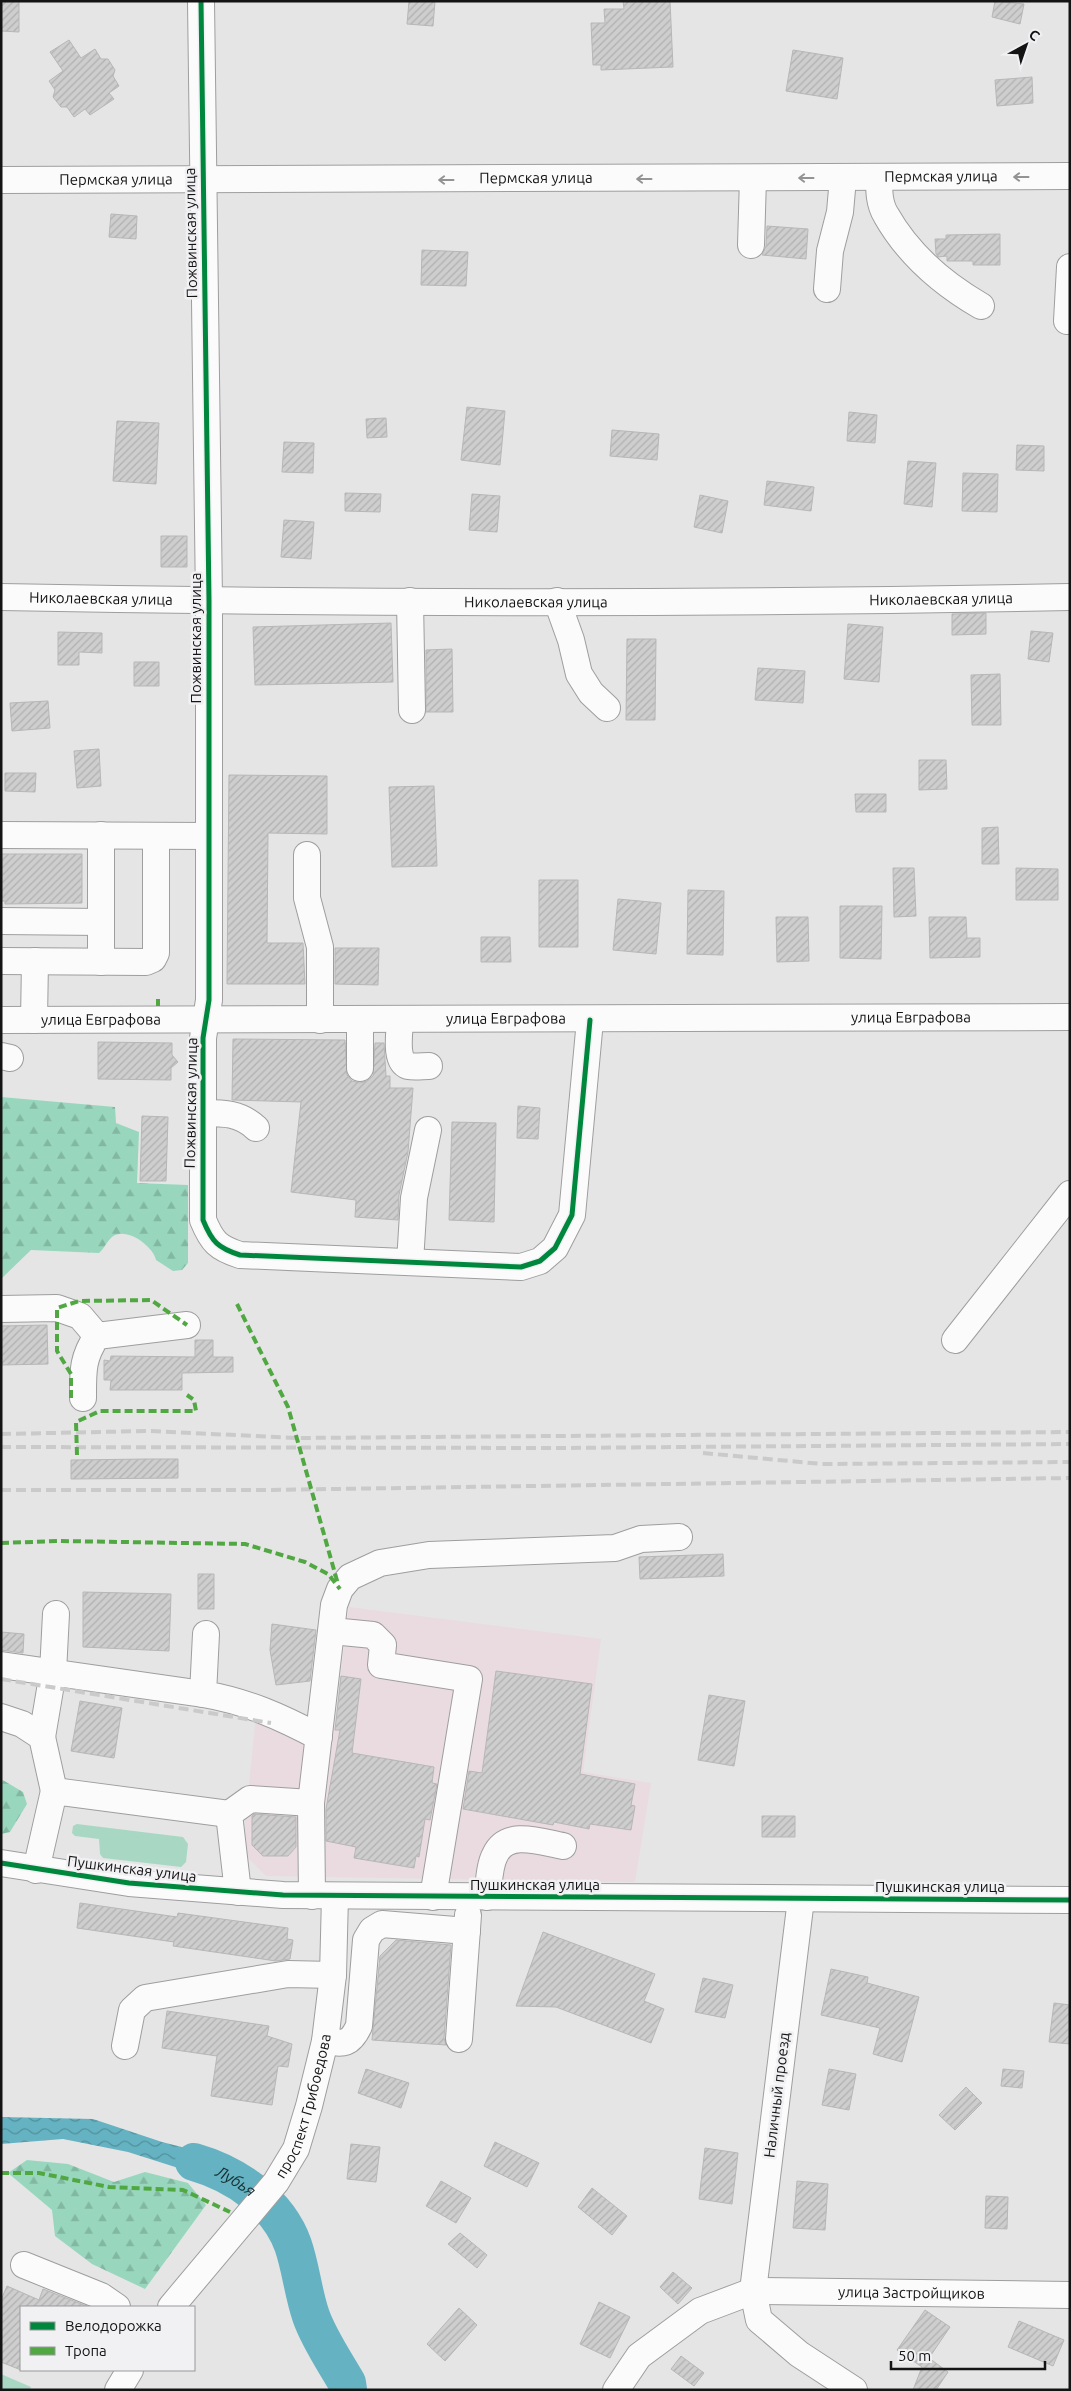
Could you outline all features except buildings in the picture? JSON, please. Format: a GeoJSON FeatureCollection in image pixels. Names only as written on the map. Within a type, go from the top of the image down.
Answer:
{"type":"FeatureCollection","features":[{"type":"Feature","properties":{"kind":"street","name":"Пожвинская улица"},"geometry":{"type":"LineString","coordinates":[[195,2],[202,181],[209,601],[209,1000],[203,1038],[203,1220],[210,1237],[223,1250],[240,1255],[410,1262]]}},
{"type":"Feature","properties":{"kind":"street","name":"Пермская улица"},"geometry":{"type":"LineString","coordinates":[[1,180],[202,181],[1070,176]]}},
{"type":"Feature","properties":{"kind":"street"},"geometry":{"type":"LineString","coordinates":[[879,177],[879,194],[885,214],[920,262],[958,292],[981,306]]}},
{"type":"Feature","properties":{"kind":"street"},"geometry":{"type":"LineString","coordinates":[[751,246],[753,178]]}},
{"type":"Feature","properties":{"kind":"street"},"geometry":{"type":"LineString","coordinates":[[827,289],[830,251],[840,212],[843,178]]}},
{"type":"Feature","properties":{"kind":"street"},"geometry":{"type":"LineString","coordinates":[[1067,321],[1070,267]]}},
{"type":"Feature","properties":{"kind":"street","name":"Николаевская улица"},"geometry":{"type":"LineString","coordinates":[[1,597],[209,601],[557,601],[888,600],[1070,596]]}},
{"type":"Feature","properties":{"kind":"street"},"geometry":{"type":"LineString","coordinates":[[410,601],[412,710]]}},
{"type":"Feature","properties":{"kind":"street"},"geometry":{"type":"LineString","coordinates":[[557,601],[572,640],[579,674],[591,693],[607,708]]}},
{"type":"Feature","properties":{"kind":"street"},"geometry":{"type":"LineString","coordinates":[[1,835],[209,836]]}},
{"type":"Feature","properties":{"kind":"street"},"geometry":{"type":"LineString","coordinates":[[101,962],[102,835]]}},
{"type":"Feature","properties":{"kind":"street"},"geometry":{"type":"LineString","coordinates":[[1,961],[146,962],[153,959],[156,953],[156,836]]}},
{"type":"Feature","properties":{"kind":"street"},"geometry":{"type":"LineString","coordinates":[[307,855],[307,898],[320,947],[320,1020]]}},
{"type":"Feature","properties":{"kind":"street"},"geometry":{"type":"LineString","coordinates":[[1,921],[101,922]]}},
{"type":"Feature","properties":{"kind":"street"},"geometry":{"type":"LineString","coordinates":[[34,961],[34,1020]]}},
{"type":"Feature","properties":{"kind":"street","name":"улица Евграфова"},"geometry":{"type":"LineString","coordinates":[[1,1020],[590,1020],[1070,1017]]}},
{"type":"Feature","properties":{"kind":"street"},"geometry":{"type":"LineString","coordinates":[[400,1019],[399,1055],[402,1061],[407,1066],[429,1066]]}},
{"type":"Feature","properties":{"kind":"street"},"geometry":{"type":"LineString","coordinates":[[360,1020],[360,1068]]}},
{"type":"Feature","properties":{"kind":"street"},"geometry":{"type":"LineString","coordinates":[[428,1130],[414,1198],[410,1262],[521,1267],[540,1261],[555,1248],[572,1215],[590,1020]]}},
{"type":"Feature","properties":{"kind":"street"},"geometry":{"type":"LineString","coordinates":[[203,1113],[226,1113],[245,1118],[256,1128]]}},
{"type":"Feature","properties":{"kind":"street"},"geometry":{"type":"LineString","coordinates":[[955,1340],[1070,1194]]}},
{"type":"Feature","properties":{"kind":"street"},"geometry":{"type":"LineString","coordinates":[[1,1309],[57,1308],[80,1316],[98,1336]]}},
{"type":"Feature","properties":{"kind":"street"},"geometry":{"type":"LineString","coordinates":[[83,1398],[82,1365],[88,1349],[98,1336],[187,1325]]}},
{"type":"Feature","properties":{"kind":"street","name":"проспект Грибоедова"},"geometry":{"type":"LineString","coordinates":[[172,2306],[276,2182],[296,2149],[325,2041],[333,1975],[311,1803],[334,1605],[340,1589],[350,1577],[380,1563],[429,1555],[616,1548],[641,1539],[679,1537]]}},
{"type":"Feature","properties":{"kind":"street"},"geometry":{"type":"LineString","coordinates":[[36,1870],[54,1791],[42,1737],[54,1672],[56,1614]]}},
{"type":"Feature","properties":{"kind":"street"},"geometry":{"type":"LineString","coordinates":[[332,1630],[373,1635],[383,1645],[381,1665],[469,1679],[433,1897]]}},
{"type":"Feature","properties":{"kind":"street"},"geometry":{"type":"LineString","coordinates":[[203,1694],[206,1634]]}},
{"type":"Feature","properties":{"kind":"street"},"geometry":{"type":"LineString","coordinates":[[1,1665],[225,1697],[279,1715],[319,1737]]}},
{"type":"Feature","properties":{"kind":"street"},"geometry":{"type":"LineString","coordinates":[[1,1717],[22,1724],[42,1737]]}},
{"type":"Feature","properties":{"kind":"street"},"geometry":{"type":"LineString","coordinates":[[54,1791],[229,1814],[250,1800],[311,1803]]}},
{"type":"Feature","properties":{"kind":"street"},"geometry":{"type":"LineString","coordinates":[[229,1814],[238,1892]]}},
{"type":"Feature","properties":{"kind":"street"},"geometry":{"type":"LineString","coordinates":[[459,2039],[467,1931],[494,1855],[504,1843],[517,1838],[563,1846]]}},
{"type":"Feature","properties":{"kind":"street","name":"Пушкинская улица"},"geometry":{"type":"LineString","coordinates":[[1,1863],[36,1870],[129,1883],[238,1892],[323,1896],[1070,1900]]}},
{"type":"Feature","properties":{"kind":"street"},"geometry":{"type":"LineString","coordinates":[[382,1924],[384,1897]]}},
{"type":"Feature","properties":{"kind":"street","name":"Наличный проезд"},"geometry":{"type":"LineString","coordinates":[[801,1899],[753,2291],[759,2320],[799,2354],[854,2390]]}},
{"type":"Feature","properties":{"kind":"street"},"geometry":{"type":"LineString","coordinates":[[325,2041],[342,2044],[353,2038],[359,2026],[366,1940],[372,1930],[382,1924],[467,1931]]}},
{"type":"Feature","properties":{"kind":"street"},"geometry":{"type":"LineString","coordinates":[[125,2046],[132,2010],[145,1998],[288,1974],[333,1975]]}},
{"type":"Feature","properties":{"kind":"street"},"geometry":{"type":"LineString","coordinates":[[24,2265],[101,2296],[116,2306]]}},
{"type":"Feature","properties":{"kind":"street"},"geometry":{"type":"LineString","coordinates":[[616,2390],[639,2356],[700,2311],[753,2291]]}},
{"type":"Feature","properties":{"kind":"street","name":"улица Застройщиков"},"geometry":{"type":"LineString","coordinates":[[753,2291],[1070,2295]]}},
{"type":"Feature","properties":{"kind":"street"},"geometry":{"type":"LineString","coordinates":[[118,2390],[129,2371]]}},
{"type":"Feature","properties":{"kind":"shaded area"},"geometry":{"type":"Polygon","coordinates":[[[349,1607],[601,1639],[583,1772],[651,1783],[635,1882],[266,1876],[242,1852],[256,1716],[334,1729],[349,1607]]]}},
{"type":"Feature","properties":{"kind":"green space"},"geometry":{"type":"Polygon","coordinates":[[[1,1097],[115,1107],[116,1123],[139,1132],[137,1183],[188,1185],[188,1263],[182,1270],[173,1271],[156,1260],[150,1249],[138,1239],[118,1234],[110,1239],[99,1253],[31,1250],[1,1279],[1,1097]]]}},
{"type":"Feature","properties":{"kind":"green space"},"geometry":{"type":"Polygon","coordinates":[[[1,1779],[23,1792],[27,1804],[10,1832],[1,1834],[1,1779]]]}},
{"type":"Feature","properties":{"kind":"green space"},"geometry":{"type":"Polygon","coordinates":[[[77,1824],[183,1837],[188,1844],[186,1862],[181,1867],[103,1858],[100,1854],[99,1839],[75,1836],[72,1833],[73,1826],[77,1824]]]}},
{"type":"Feature","properties":{"kind":"green space"},"geometry":{"type":"Polygon","coordinates":[[[27,2160],[68,2164],[114,2182],[145,2172],[188,2183],[206,2205],[145,2289],[92,2264],[55,2236],[52,2210],[8,2173],[27,2160]]]}},
{"type":"Feature","properties":{"kind":"green space"},"geometry":{"type":"Polygon","coordinates":[[[1,2374],[31,2387],[30,2390],[1,2390],[1,2374]]]}},
{"type":"Feature","properties":{"kind":"water"},"geometry":{"type":"Polygon","coordinates":[[[1,2117],[93,2119],[162,2142],[221,2157],[252,2170],[231,2196],[194,2173],[128,2152],[63,2139],[1,2144],[1,2117]]]}},
{"type":"Feature","properties":{"kind":"waterway","name":"Лубья"},"geometry":{"type":"LineString","coordinates":[[194,2162],[210,2167],[240,2182],[266,2203],[277,2216],[293,2245],[314,2325],[347,2383],[348,2390]]}},
{"type":"Feature","properties":{"kind":"railway"},"geometry":{"type":"LineString","coordinates":[[1,1434],[149,1431],[298,1438],[1070,1432]]}},
{"type":"Feature","properties":{"kind":"railway"},"geometry":{"type":"LineString","coordinates":[[1,1447],[556,1448],[1070,1444]]}},
{"type":"Feature","properties":{"kind":"railway"},"geometry":{"type":"LineString","coordinates":[[703,1453],[822,1464],[1070,1462]]}},
{"type":"Feature","properties":{"kind":"railway"},"geometry":{"type":"LineString","coordinates":[[1,1490],[266,1490],[1070,1478]]}},
{"type":"Feature","properties":{"kind":"railway"},"geometry":{"type":"LineString","coordinates":[[1,1679],[271,1723]]}},
{"type":"Feature","properties":{"kind":"marked path"},"geometry":{"type":"LineString","coordinates":[[158,999],[158,1006]]}},
{"type":"Feature","properties":{"kind":"marked path"},"geometry":{"type":"LineString","coordinates":[[71,1398],[71,1374],[57,1351],[57,1308],[79,1301],[151,1300],[187,1325]]}},
{"type":"Feature","properties":{"kind":"marked path"},"geometry":{"type":"LineString","coordinates":[[237,1304],[288,1407],[338,1584]]}},
{"type":"Feature","properties":{"kind":"marked path"},"geometry":{"type":"LineString","coordinates":[[77,1455],[76,1422],[100,1411],[196,1411],[194,1400],[187,1395]]}},
{"type":"Feature","properties":{"kind":"marked path"},"geometry":{"type":"LineString","coordinates":[[1,1543],[60,1541],[245,1544],[305,1562],[328,1574],[340,1589]]}},
{"type":"Feature","properties":{"kind":"marked path"},"geometry":{"type":"LineString","coordinates":[[1,2173],[39,2173],[109,2187],[183,2190],[230,2212]]}},
{"type":"Feature","properties":{"kind":"cycle path"},"geometry":{"type":"LineString","coordinates":[[201,1],[209,601],[209,1000],[203,1038],[203,1220],[209,1234],[221,1247],[240,1255],[521,1267],[540,1261],[555,1248],[572,1215],[590,1020]]}},
{"type":"Feature","properties":{"kind":"cycle path"},"geometry":{"type":"LineString","coordinates":[[1,1863],[129,1883],[283,1895],[1070,1900]]}}]}
